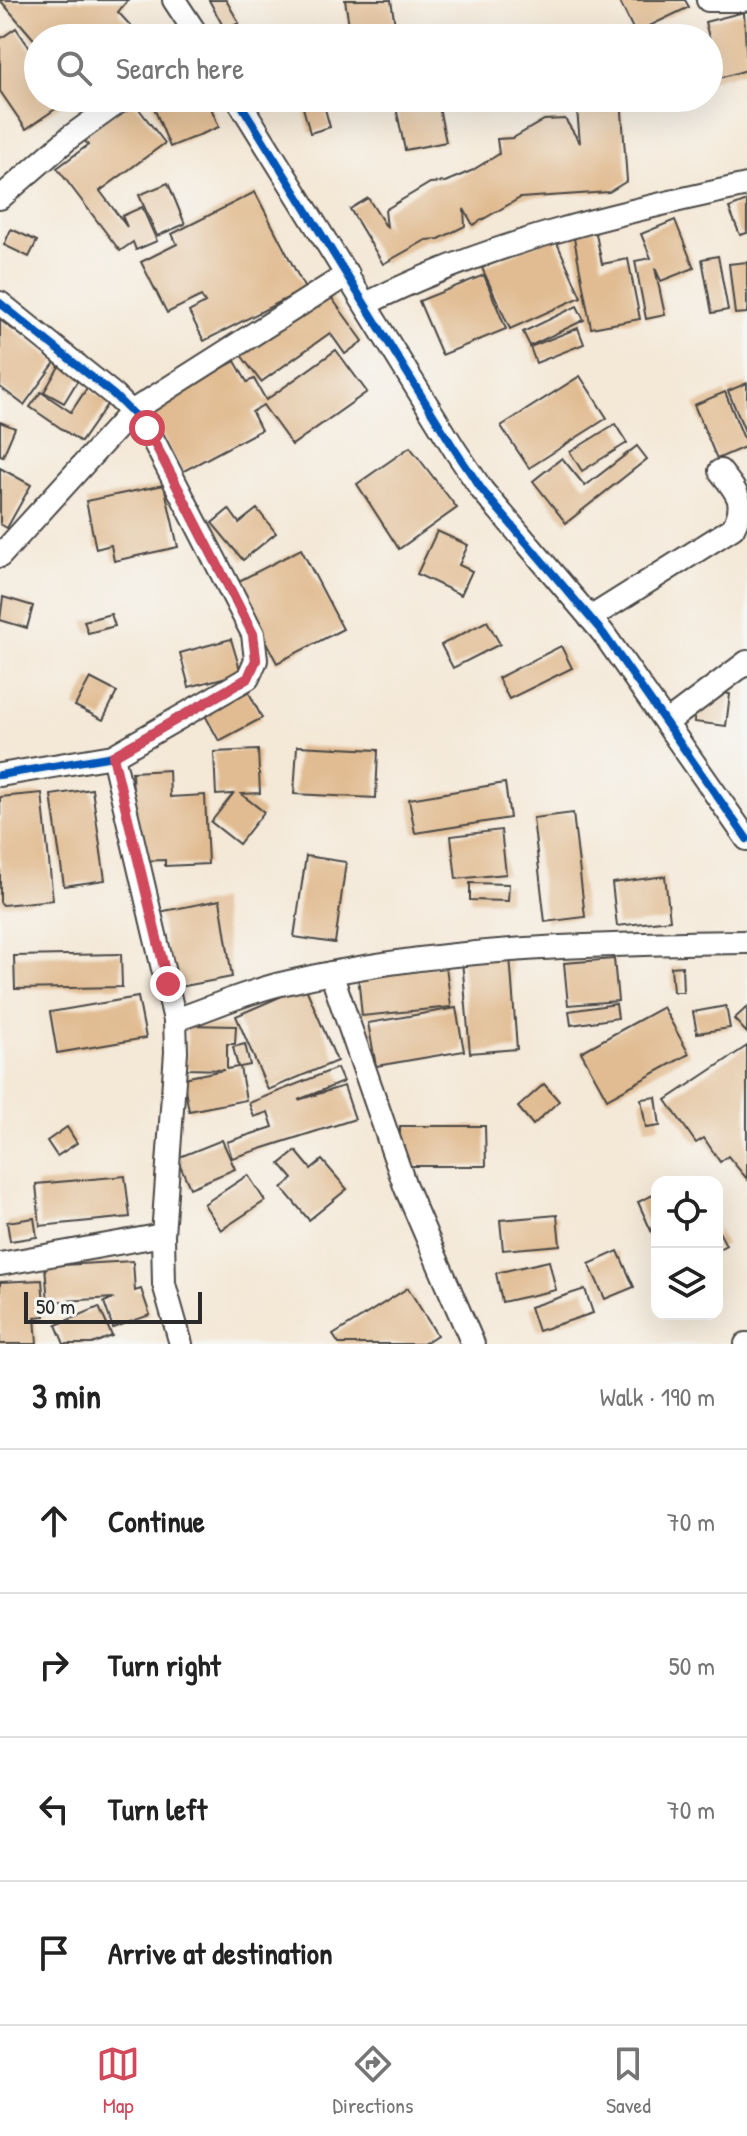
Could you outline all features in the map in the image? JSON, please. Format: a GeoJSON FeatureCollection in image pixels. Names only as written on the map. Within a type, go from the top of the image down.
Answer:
{"type":"FeatureCollection","features":[{"type":"Feature","properties":{"kind":"street"},"geometry":{"type":"LineString","coordinates":[[708,0],[743,0]]}},
{"type":"Feature","properties":{"kind":"street"},"geometry":{"type":"LineString","coordinates":[[185,3],[193,24]]}},
{"type":"Feature","properties":{"kind":"street"},"geometry":{"type":"LineString","coordinates":[[0,198],[70,137],[105,112]]}},
{"type":"Feature","properties":{"kind":"street"},"geometry":{"type":"LineString","coordinates":[[246,112],[482,490],[590,618],[747,839]]}},
{"type":"Feature","properties":{"kind":"street"},"geometry":{"type":"LineString","coordinates":[[366,304],[427,273],[591,219],[747,185]]}},
{"type":"Feature","properties":{"kind":"street"},"geometry":{"type":"LineString","coordinates":[[0,556],[131,412],[348,274]]}},
{"type":"Feature","properties":{"kind":"street"},"geometry":{"type":"LineString","coordinates":[[0,303],[147,428],[253,634],[256,660],[248,678],[113,756],[0,775]]}},
{"type":"Feature","properties":{"kind":"street"},"geometry":{"type":"LineString","coordinates":[[590,618],[733,528],[742,513],[740,498],[720,471]]}},
{"type":"Feature","properties":{"kind":"street"},"geometry":{"type":"LineString","coordinates":[[666,723],[747,662]]}},
{"type":"Feature","properties":{"kind":"street"},"geometry":{"type":"LineString","coordinates":[[113,756],[175,1020],[176,1052],[163,1235],[164,1284],[181,1344]]}},
{"type":"Feature","properties":{"kind":"street"},"geometry":{"type":"LineString","coordinates":[[175,1020],[281,983],[331,973],[601,944],[747,942]]}},
{"type":"Feature","properties":{"kind":"street"},"geometry":{"type":"LineString","coordinates":[[331,973],[405,1186],[473,1344]]}},
{"type":"Feature","properties":{"kind":"street"},"geometry":{"type":"LineString","coordinates":[[0,1264],[163,1235]]}},
{"type":"Feature","properties":{"kind":"building"},"geometry":{"type":"Polygon","coordinates":[[[0,0],[128,0],[118,12],[129,24],[24,24],[24,28],[0,0]]]}},
{"type":"Feature","properties":{"kind":"building"},"geometry":{"type":"Polygon","coordinates":[[[209,0],[226,0],[239,23],[222,24],[209,0]]]}},
{"type":"Feature","properties":{"kind":"building"},"geometry":{"type":"Polygon","coordinates":[[[345,0],[391,0],[395,24],[349,24],[345,0]]]}},
{"type":"Feature","properties":{"kind":"building"},"geometry":{"type":"Polygon","coordinates":[[[619,0],[685,0],[689,7],[654,24],[631,24],[619,0]]]}},
{"type":"Feature","properties":{"kind":"building"},"geometry":{"type":"Polygon","coordinates":[[[744,12],[747,70],[723,77],[723,24],[705,22],[744,12]]]}},
{"type":"Feature","properties":{"kind":"building"},"geometry":{"type":"Polygon","coordinates":[[[16,28],[24,40],[24,112],[51,112],[26,129],[0,91],[0,39],[16,28]]]}},
{"type":"Feature","properties":{"kind":"building"},"geometry":{"type":"Polygon","coordinates":[[[116,112],[141,112],[165,143],[100,191],[127,227],[122,216],[142,207],[157,241],[136,250],[133,242],[120,251],[57,168],[88,145],[82,137],[116,112]]]}},
{"type":"Feature","properties":{"kind":"building"},"geometry":{"type":"Polygon","coordinates":[[[156,112],[213,112],[219,127],[170,147],[156,112]]]}},
{"type":"Feature","properties":{"kind":"building"},"geometry":{"type":"Polygon","coordinates":[[[304,112],[326,112],[330,127],[310,133],[304,112]]]}},
{"type":"Feature","properties":{"kind":"building"},"geometry":{"type":"Polygon","coordinates":[[[397,112],[440,112],[446,142],[405,150],[397,112]]]}},
{"type":"Feature","properties":{"kind":"building"},"geometry":{"type":"Polygon","coordinates":[[[577,112],[622,112],[627,181],[609,192],[520,198],[473,225],[464,209],[465,226],[439,239],[426,240],[383,264],[350,209],[368,198],[387,228],[385,210],[430,183],[445,182],[471,171],[499,154],[497,139],[513,138],[544,120],[565,119],[580,143],[577,112]]]}},
{"type":"Feature","properties":{"kind":"building"},"geometry":{"type":"Polygon","coordinates":[[[168,183],[185,224],[157,236],[139,195],[168,183]]]}},
{"type":"Feature","properties":{"kind":"building"},"geometry":{"type":"Polygon","coordinates":[[[255,192],[305,289],[204,341],[189,312],[205,303],[201,296],[167,313],[141,262],[177,244],[172,234],[255,192]]]}},
{"type":"Feature","properties":{"kind":"building"},"geometry":{"type":"Polygon","coordinates":[[[747,201],[747,233],[740,235],[729,208],[747,201]]]}},
{"type":"Feature","properties":{"kind":"building"},"geometry":{"type":"Polygon","coordinates":[[[675,220],[694,268],[661,281],[655,268],[665,315],[646,319],[635,261],[651,258],[641,234],[675,220]]]}},
{"type":"Feature","properties":{"kind":"building"},"geometry":{"type":"Polygon","coordinates":[[[11,229],[37,241],[29,257],[4,245],[11,229]]]}},
{"type":"Feature","properties":{"kind":"building"},"geometry":{"type":"Polygon","coordinates":[[[595,229],[602,264],[628,259],[640,319],[591,328],[573,233],[595,229]]]}},
{"type":"Feature","properties":{"kind":"building"},"geometry":{"type":"Polygon","coordinates":[[[554,236],[581,297],[510,329],[482,268],[554,236]]]}},
{"type":"Feature","properties":{"kind":"building"},"geometry":{"type":"Polygon","coordinates":[[[718,256],[728,310],[712,313],[702,259],[718,256]]]}},
{"type":"Feature","properties":{"kind":"building"},"geometry":{"type":"Polygon","coordinates":[[[747,262],[747,313],[735,314],[729,264],[747,262]]]}},
{"type":"Feature","properties":{"kind":"building"},"geometry":{"type":"Polygon","coordinates":[[[484,275],[506,329],[442,355],[419,301],[484,275]]]}},
{"type":"Feature","properties":{"kind":"building"},"geometry":{"type":"Polygon","coordinates":[[[328,293],[363,341],[345,354],[330,333],[261,382],[241,355],[328,293]]]}},
{"type":"Feature","properties":{"kind":"building"},"geometry":{"type":"Polygon","coordinates":[[[577,306],[584,320],[530,346],[523,332],[577,306]]]}},
{"type":"Feature","properties":{"kind":"building"},"geometry":{"type":"Polygon","coordinates":[[[0,320],[56,361],[24,405],[0,387],[0,320]]]}},
{"type":"Feature","properties":{"kind":"building"},"geometry":{"type":"Polygon","coordinates":[[[578,328],[584,344],[536,363],[530,347],[578,328]]]}},
{"type":"Feature","properties":{"kind":"building"},"geometry":{"type":"Polygon","coordinates":[[[336,350],[367,392],[292,445],[263,405],[252,412],[261,430],[182,472],[147,408],[235,361],[247,382],[254,379],[266,400],[336,350]]]}},
{"type":"Feature","properties":{"kind":"building"},"geometry":{"type":"Polygon","coordinates":[[[61,363],[81,375],[64,403],[44,392],[61,363]]]}},
{"type":"Feature","properties":{"kind":"building"},"geometry":{"type":"Polygon","coordinates":[[[580,376],[607,418],[529,468],[501,426],[580,376]]]}},
{"type":"Feature","properties":{"kind":"building"},"geometry":{"type":"Polygon","coordinates":[[[747,383],[747,436],[728,391],[747,383]]]}},
{"type":"Feature","properties":{"kind":"building"},"geometry":{"type":"Polygon","coordinates":[[[87,388],[108,403],[81,442],[30,407],[41,392],[71,412],[87,388]]]}},
{"type":"Feature","properties":{"kind":"building"},"geometry":{"type":"Polygon","coordinates":[[[725,392],[747,446],[717,459],[694,405],[725,392]]]}},
{"type":"Feature","properties":{"kind":"building"},"geometry":{"type":"Polygon","coordinates":[[[0,422],[15,428],[3,456],[0,455],[0,422]]]}},
{"type":"Feature","properties":{"kind":"building"},"geometry":{"type":"Polygon","coordinates":[[[615,424],[627,443],[582,471],[570,452],[615,424]]]}},
{"type":"Feature","properties":{"kind":"building"},"geometry":{"type":"Polygon","coordinates":[[[637,446],[647,459],[566,523],[533,481],[562,458],[585,486],[637,446]]]}},
{"type":"Feature","properties":{"kind":"building"},"geometry":{"type":"Polygon","coordinates":[[[410,447],[457,508],[399,549],[357,484],[410,447]]]}},
{"type":"Feature","properties":{"kind":"building"},"geometry":{"type":"Polygon","coordinates":[[[0,468],[31,485],[7,528],[0,524],[0,468]]]}},
{"type":"Feature","properties":{"kind":"building"},"geometry":{"type":"Polygon","coordinates":[[[164,485],[178,547],[114,561],[111,545],[96,549],[86,501],[164,485]]]}},
{"type":"Feature","properties":{"kind":"building"},"geometry":{"type":"Polygon","coordinates":[[[229,509],[239,523],[257,509],[276,533],[243,560],[212,523],[229,509]]]}},
{"type":"Feature","properties":{"kind":"building"},"geometry":{"type":"Polygon","coordinates":[[[437,531],[468,545],[459,565],[472,571],[461,595],[417,574],[437,531]]]}},
{"type":"Feature","properties":{"kind":"building"},"geometry":{"type":"Polygon","coordinates":[[[301,549],[343,629],[277,663],[235,583],[301,549]]]}},
{"type":"Feature","properties":{"kind":"building"},"geometry":{"type":"Polygon","coordinates":[[[3,597],[33,606],[27,628],[0,620],[3,597]]]}},
{"type":"Feature","properties":{"kind":"building"},"geometry":{"type":"Polygon","coordinates":[[[111,614],[115,626],[88,633],[84,621],[111,614]]]}},
{"type":"Feature","properties":{"kind":"building"},"geometry":{"type":"Polygon","coordinates":[[[487,621],[500,644],[453,668],[441,645],[487,621]]]}},
{"type":"Feature","properties":{"kind":"building"},"geometry":{"type":"Polygon","coordinates":[[[231,639],[241,673],[189,687],[180,653],[231,639]]]}},
{"type":"Feature","properties":{"kind":"building"},"geometry":{"type":"Polygon","coordinates":[[[561,646],[572,668],[509,699],[498,678],[561,646]]]}},
{"type":"Feature","properties":{"kind":"building"},"geometry":{"type":"Polygon","coordinates":[[[90,678],[117,692],[103,720],[75,706],[90,678]]]}},
{"type":"Feature","properties":{"kind":"building"},"geometry":{"type":"Polygon","coordinates":[[[244,683],[262,718],[219,741],[200,706],[244,683]]]}},
{"type":"Feature","properties":{"kind":"building"},"geometry":{"type":"Polygon","coordinates":[[[698,690],[730,694],[726,726],[694,722],[698,690]]]}},
{"type":"Feature","properties":{"kind":"building"},"geometry":{"type":"Polygon","coordinates":[[[297,746],[378,750],[376,798],[294,794],[297,746]]]}},
{"type":"Feature","properties":{"kind":"building"},"geometry":{"type":"Polygon","coordinates":[[[258,750],[260,793],[241,794],[264,812],[239,844],[211,822],[233,794],[216,795],[214,752],[258,750]]]}},
{"type":"Feature","properties":{"kind":"building"},"geometry":{"type":"Polygon","coordinates":[[[169,770],[170,797],[205,795],[208,864],[165,866],[165,860],[136,861],[132,772],[169,770]]]}},
{"type":"Feature","properties":{"kind":"building"},"geometry":{"type":"Polygon","coordinates":[[[505,783],[510,818],[415,833],[409,799],[505,783]]]}},
{"type":"Feature","properties":{"kind":"building"},"geometry":{"type":"Polygon","coordinates":[[[92,789],[105,880],[64,886],[51,795],[92,789]]]}},
{"type":"Feature","properties":{"kind":"building"},"geometry":{"type":"Polygon","coordinates":[[[42,793],[53,900],[3,905],[0,902],[0,797],[42,793]]]}},
{"type":"Feature","properties":{"kind":"building"},"geometry":{"type":"Polygon","coordinates":[[[573,813],[585,917],[545,922],[533,818],[573,813]]]}},
{"type":"Feature","properties":{"kind":"building"},"geometry":{"type":"Polygon","coordinates":[[[501,830],[506,874],[456,879],[451,836],[501,830]]]}},
{"type":"Feature","properties":{"kind":"building"},"geometry":{"type":"Polygon","coordinates":[[[306,856],[346,862],[335,943],[294,937],[306,856]]]}},
{"type":"Feature","properties":{"kind":"building"},"geometry":{"type":"Polygon","coordinates":[[[665,876],[670,920],[617,926],[612,883],[665,876]]]}},
{"type":"Feature","properties":{"kind":"building"},"geometry":{"type":"Polygon","coordinates":[[[470,883],[509,884],[508,901],[470,900],[470,883]]]}},
{"type":"Feature","properties":{"kind":"building"},"geometry":{"type":"Polygon","coordinates":[[[220,900],[232,977],[174,988],[159,912],[220,900]]]}},
{"type":"Feature","properties":{"kind":"building"},"geometry":{"type":"Polygon","coordinates":[[[121,954],[122,987],[15,989],[14,956],[121,954]]]}},
{"type":"Feature","properties":{"kind":"building"},"geometry":{"type":"Polygon","coordinates":[[[510,956],[517,1049],[470,1053],[462,960],[510,956]]]}},
{"type":"Feature","properties":{"kind":"building"},"geometry":{"type":"Polygon","coordinates":[[[614,959],[618,1001],[568,1005],[564,963],[614,959]]]}},
{"type":"Feature","properties":{"kind":"building"},"geometry":{"type":"Polygon","coordinates":[[[446,966],[451,1007],[362,1016],[358,975],[446,966]]]}},
{"type":"Feature","properties":{"kind":"building"},"geometry":{"type":"Polygon","coordinates":[[[682,966],[683,992],[673,992],[671,967],[682,966]]]}},
{"type":"Feature","properties":{"kind":"building"},"geometry":{"type":"Polygon","coordinates":[[[305,986],[337,1061],[268,1090],[236,1016],[305,986]]]}},
{"type":"Feature","properties":{"kind":"building"},"geometry":{"type":"Polygon","coordinates":[[[138,997],[146,1038],[57,1053],[50,1012],[138,997]]]}},
{"type":"Feature","properties":{"kind":"building"},"geometry":{"type":"Polygon","coordinates":[[[616,1004],[618,1018],[571,1025],[569,1011],[616,1004]]]}},
{"type":"Feature","properties":{"kind":"building"},"geometry":{"type":"Polygon","coordinates":[[[726,1006],[730,1028],[697,1033],[693,1012],[726,1006]]]}},
{"type":"Feature","properties":{"kind":"building"},"geometry":{"type":"Polygon","coordinates":[[[663,1007],[689,1054],[607,1099],[581,1052],[663,1007]]]}},
{"type":"Feature","properties":{"kind":"building"},"geometry":{"type":"Polygon","coordinates":[[[747,1007],[747,1033],[734,1019],[747,1007]]]}},
{"type":"Feature","properties":{"kind":"building"},"geometry":{"type":"Polygon","coordinates":[[[456,1008],[464,1051],[376,1066],[368,1023],[456,1008]]]}},
{"type":"Feature","properties":{"kind":"building"},"geometry":{"type":"Polygon","coordinates":[[[187,1025],[236,1026],[235,1044],[227,1044],[227,1069],[238,1067],[233,1047],[245,1044],[250,1065],[240,1067],[246,1100],[189,1111],[183,1078],[224,1070],[187,1069],[187,1025]]]}},
{"type":"Feature","properties":{"kind":"building"},"geometry":{"type":"Polygon","coordinates":[[[747,1046],[747,1179],[728,1156],[720,1162],[704,1138],[696,1143],[666,1100],[747,1046]]]}},
{"type":"Feature","properties":{"kind":"building"},"geometry":{"type":"Polygon","coordinates":[[[337,1068],[343,1082],[298,1100],[344,1086],[355,1119],[232,1158],[227,1142],[273,1127],[268,1112],[254,1117],[249,1103],[337,1068]]]}},
{"type":"Feature","properties":{"kind":"building"},"geometry":{"type":"Polygon","coordinates":[[[544,1084],[559,1101],[533,1125],[518,1107],[544,1084]]]}},
{"type":"Feature","properties":{"kind":"building"},"geometry":{"type":"Polygon","coordinates":[[[656,1097],[660,1126],[646,1128],[641,1099],[656,1097]]]}},
{"type":"Feature","properties":{"kind":"building"},"geometry":{"type":"Polygon","coordinates":[[[400,1126],[485,1126],[486,1166],[400,1166],[400,1126]]]}},
{"type":"Feature","properties":{"kind":"building"},"geometry":{"type":"Polygon","coordinates":[[[67,1127],[77,1143],[57,1156],[47,1141],[67,1127]]]}},
{"type":"Feature","properties":{"kind":"building"},"geometry":{"type":"Polygon","coordinates":[[[222,1140],[235,1169],[190,1188],[177,1158],[222,1140]]]}},
{"type":"Feature","properties":{"kind":"building"},"geometry":{"type":"Polygon","coordinates":[[[296,1151],[311,1169],[322,1160],[347,1189],[309,1220],[282,1188],[293,1179],[280,1164],[296,1151]]]}},
{"type":"Feature","properties":{"kind":"building"},"geometry":{"type":"Polygon","coordinates":[[[248,1175],[265,1201],[221,1230],[204,1204],[248,1175]]]}},
{"type":"Feature","properties":{"kind":"building"},"geometry":{"type":"Polygon","coordinates":[[[125,1176],[130,1217],[40,1226],[36,1184],[125,1176]]]}},
{"type":"Feature","properties":{"kind":"building"},"geometry":{"type":"Polygon","coordinates":[[[651,1196],[651,1231],[638,1202],[651,1196]]]}},
{"type":"Feature","properties":{"kind":"building"},"geometry":{"type":"Polygon","coordinates":[[[557,1215],[560,1245],[503,1250],[500,1220],[557,1215]]]}},
{"type":"Feature","properties":{"kind":"building"},"geometry":{"type":"Polygon","coordinates":[[[34,1218],[37,1237],[10,1241],[7,1222],[34,1218]]]}},
{"type":"Feature","properties":{"kind":"building"},"geometry":{"type":"Polygon","coordinates":[[[618,1251],[634,1287],[605,1299],[589,1264],[618,1251]]]}},
{"type":"Feature","properties":{"kind":"building"},"geometry":{"type":"Polygon","coordinates":[[[133,1261],[135,1291],[141,1289],[150,1315],[113,1328],[104,1302],[114,1298],[48,1302],[45,1266],[133,1261]]]}},
{"type":"Feature","properties":{"kind":"building"},"geometry":{"type":"Polygon","coordinates":[[[549,1261],[556,1290],[502,1302],[496,1273],[549,1261]]]}},
{"type":"Feature","properties":{"kind":"building"},"geometry":{"type":"Polygon","coordinates":[[[42,1280],[45,1316],[35,1317],[37,1344],[0,1344],[0,1282],[42,1280]]]}},
{"type":"Feature","properties":{"kind":"building"},"geometry":{"type":"Polygon","coordinates":[[[408,1288],[437,1335],[423,1344],[339,1344],[333,1335],[408,1288]]]}},
{"type":"Feature","properties":{"kind":"building"},"geometry":{"type":"Polygon","coordinates":[[[585,1289],[593,1313],[538,1331],[530,1307],[585,1289]]]}},
{"type":"Feature","properties":{"kind":"building"},"geometry":{"type":"Polygon","coordinates":[[[99,1307],[112,1336],[92,1344],[64,1344],[56,1325],[99,1307]]]}},
{"type":"Feature","properties":{"kind":"cycle path"},"geometry":{"type":"LineString","coordinates":[[246,112],[482,490],[603,633],[747,839]]}},
{"type":"Feature","properties":{"kind":"cycle path"},"geometry":{"type":"LineString","coordinates":[[0,303],[114,395],[147,428],[253,634],[256,660],[248,678],[113,756],[0,775]]}},
{"type":"Feature","properties":{"kind":"route"},"geometry":{"type":"LineString","coordinates":[[147,428],[253,634],[256,660],[248,678],[113,756],[168,984]]}}]}
